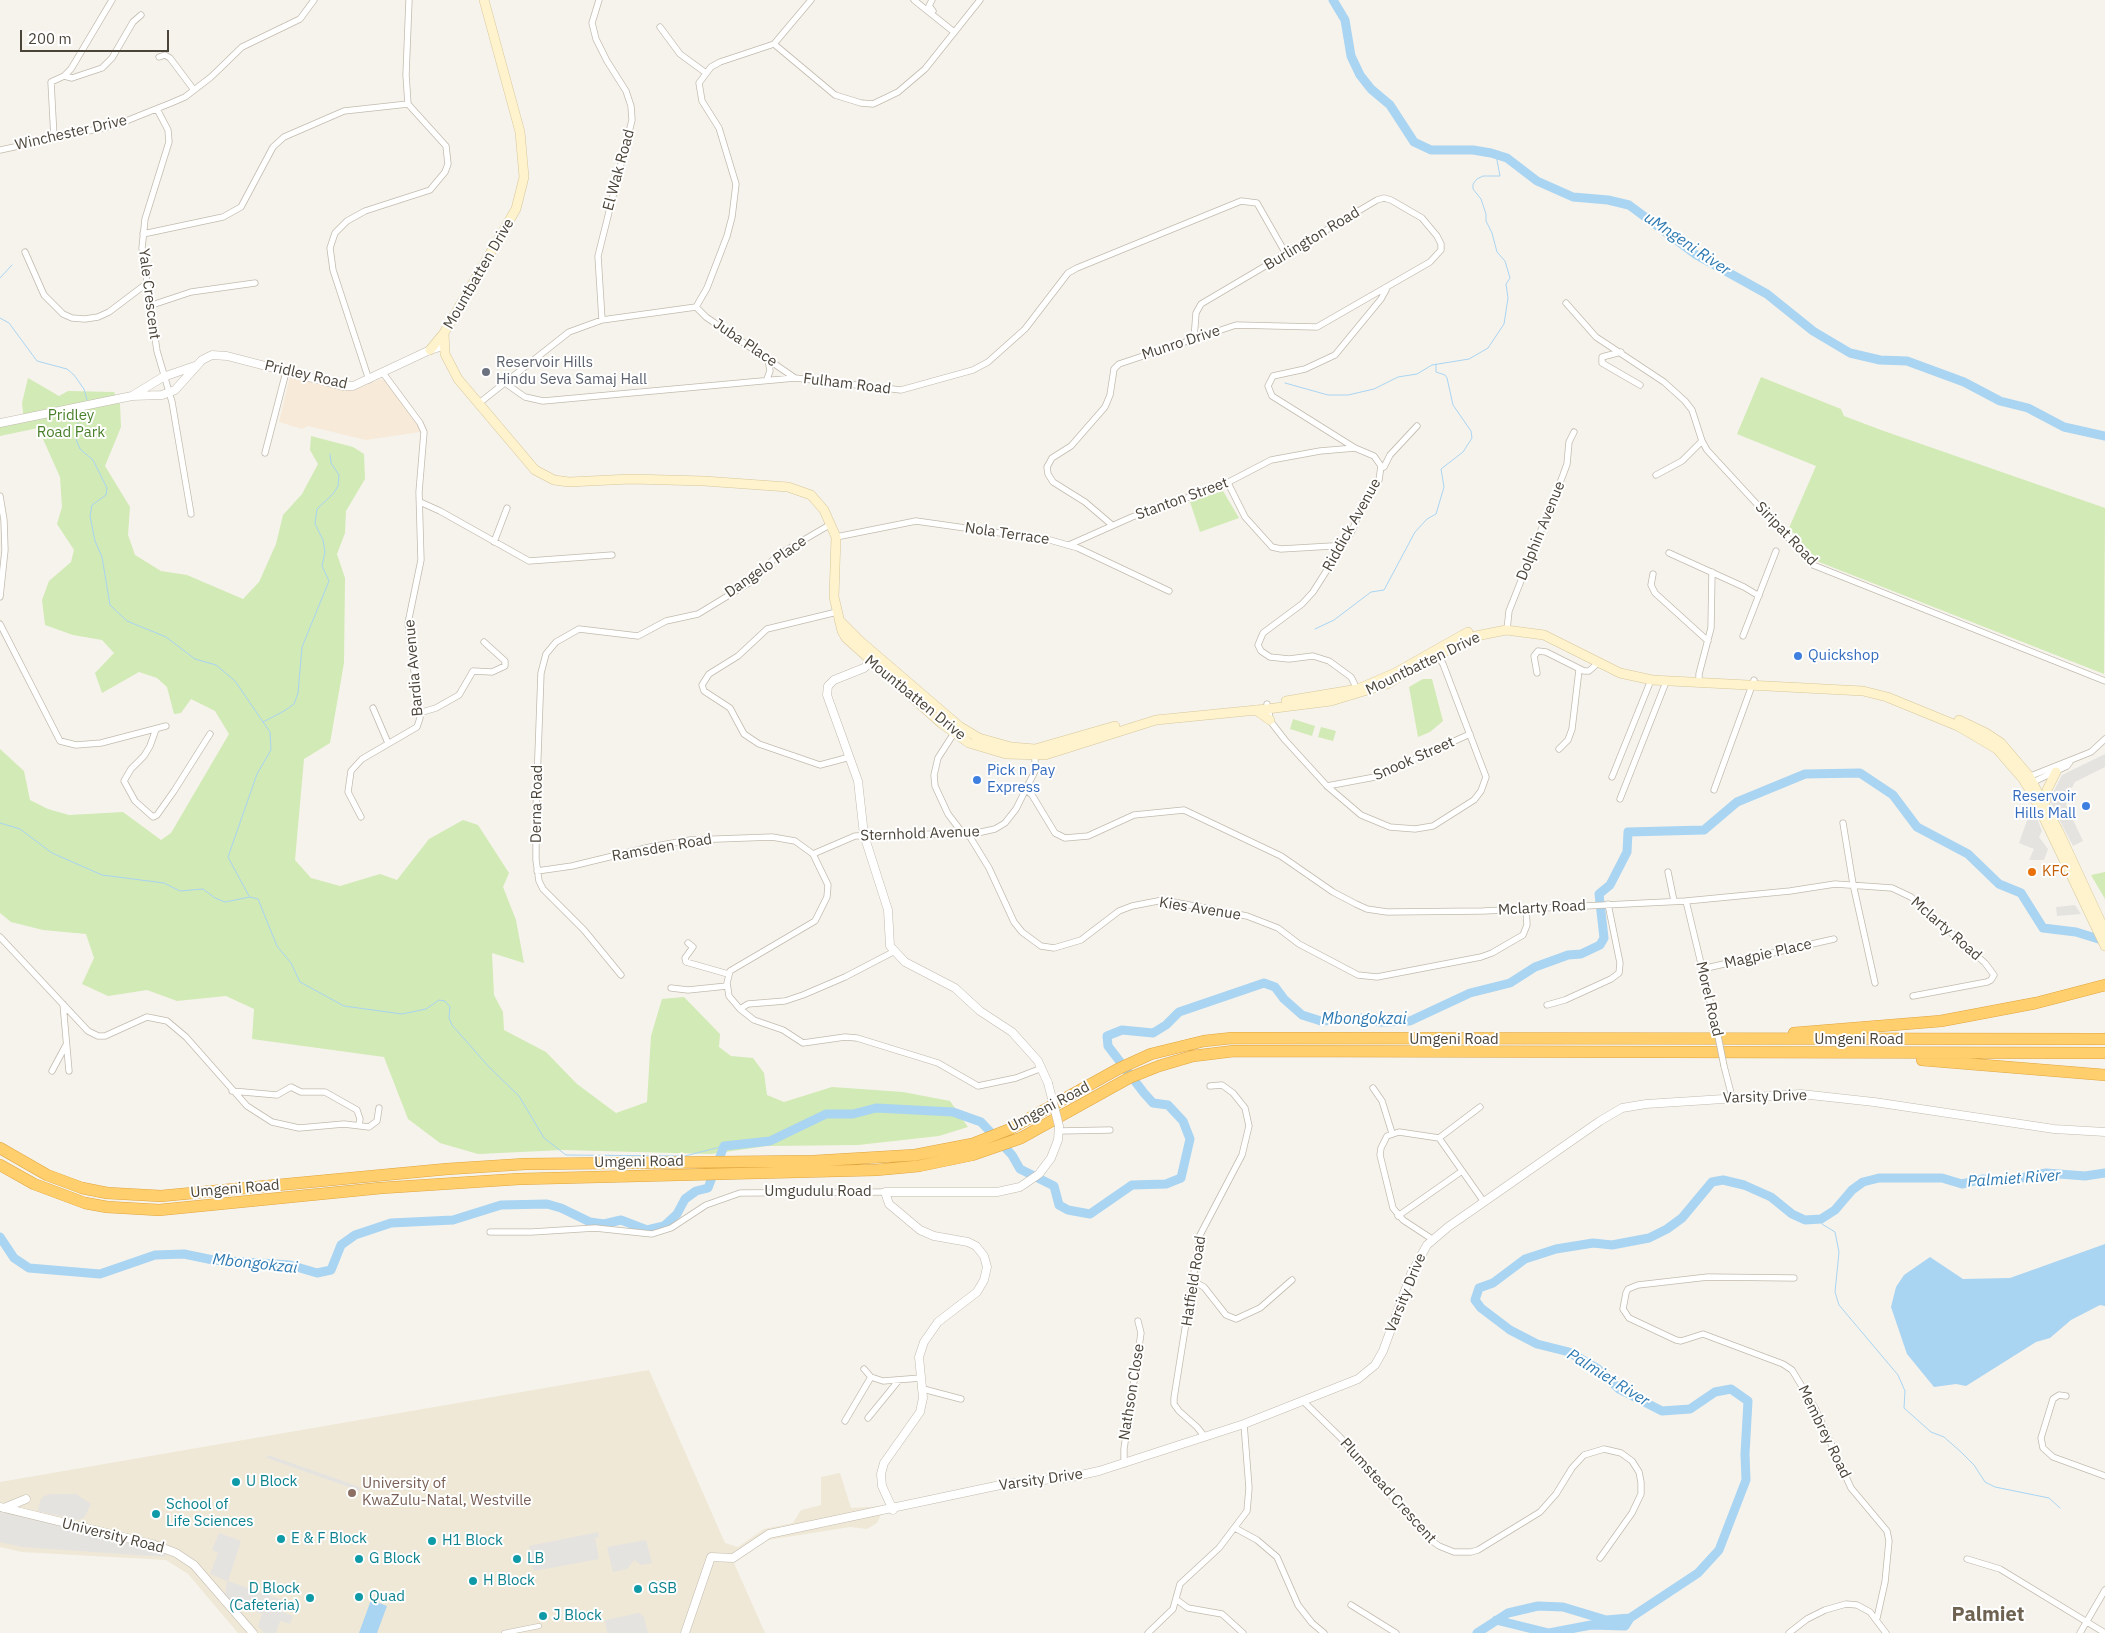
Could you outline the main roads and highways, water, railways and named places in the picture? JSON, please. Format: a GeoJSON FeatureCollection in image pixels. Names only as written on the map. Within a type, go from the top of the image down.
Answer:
{"type":"FeatureCollection","features":[{"type":"Feature","properties":{"kind":"highway"},"geometry":{"type":"LineString","coordinates":[[1685,1040],[1887,1027],[1941,1021],[2036,1003],[2105,985]]}},
{"type":"Feature","properties":{"kind":"highway","name":"Umgeni Road"},"geometry":{"type":"LineString","coordinates":[[0,1148],[48,1175],[82,1188],[107,1193],[161,1196],[447,1169],[525,1164],[708,1160],[814,1161],[915,1155],[946,1150],[983,1140],[1010,1129],[1123,1066],[1174,1047],[1232,1038],[2105,1039]]}},
{"type":"Feature","properties":{"kind":"highway","name":"Umgeni Road"},"geometry":{"type":"LineString","coordinates":[[0,1165],[34,1184],[85,1203],[107,1207],[160,1210],[380,1188],[518,1179],[897,1168],[936,1164],[993,1149],[1021,1138],[1132,1077],[1193,1056],[1234,1051],[1839,1054],[2105,1052]]}},
{"type":"Feature","properties":{"kind":"highway"},"geometry":{"type":"LineString","coordinates":[[1839,1054],[2105,1075]]}},
{"type":"Feature","properties":{"kind":"main road","name":"Mountbatten Drive"},"geometry":{"type":"LineString","coordinates":[[484,0],[520,132],[525,167],[523,188],[516,209],[444,334],[443,346],[445,354],[458,379],[535,470],[554,480],[569,482],[666,479],[788,487],[810,495],[824,510],[836,537],[834,597],[846,638],[873,659],[969,743],[994,747],[1021,756],[1145,718],[1178,712],[1314,704],[1395,680],[1436,654],[1471,638],[1507,628],[1539,628],[1618,666],[1637,672],[1699,680],[1858,688],[1902,703],[1974,734],[1997,749],[2028,781],[2045,803],[2102,932],[2105,946]]}},
{"type":"Feature","properties":{"kind":"main road"},"geometry":{"type":"LineString","coordinates":[[430,350],[444,334]]}},
{"type":"Feature","properties":{"kind":"main road","name":"Mountbatten Drive"},"geometry":{"type":"LineString","coordinates":[[1507,628],[1544,635],[1620,672],[1666,682],[1699,680]]}},
{"type":"Feature","properties":{"kind":"main road","name":"Mountbatten Drive"},"geometry":{"type":"LineString","coordinates":[[1035,752],[1069,748],[1144,722],[1256,710],[1267,706]]}},
{"type":"Feature","properties":{"kind":"main road"},"geometry":{"type":"LineString","coordinates":[[1256,710],[1270,720]]}},
{"type":"Feature","properties":{"kind":"main road"},"geometry":{"type":"LineString","coordinates":[[2045,803],[2047,790],[2056,772]]}},
{"type":"Feature","properties":{"kind":"main road","name":"Mountbatten Drive"},"geometry":{"type":"LineString","coordinates":[[2028,781],[2102,932]]}},
{"type":"Feature","properties":{"kind":"water"},"geometry":{"type":"Polygon","coordinates":[[[2105,1244],[2105,1306],[2100,1305],[2071,1320],[2050,1338],[2036,1342],[1966,1386],[1956,1384],[1934,1387],[1907,1354],[1891,1307],[1896,1287],[1904,1275],[1930,1257],[1963,1279],[2010,1278],[2105,1244]]]}},
{"type":"Feature","properties":{"kind":"water"},"geometry":{"type":"Polygon","coordinates":[[[371,1600],[387,1606],[377,1633],[359,1633],[371,1600]]]}},
{"type":"Feature","properties":{"kind":"waterway","name":"uMngeni River"},"geometry":{"type":"LineString","coordinates":[[1333,0],[1345,20],[1351,56],[1360,75],[1371,89],[1390,105],[1414,142],[1431,150],[1473,150],[1491,153],[1507,158],[1537,181],[1573,197],[1608,200],[1629,205],[1695,254],[1767,294],[1813,331],[1850,353],[1880,360],[1907,361],[1964,382],[2000,401],[2028,408],[2064,427],[2105,436]]}},
{"type":"Feature","properties":{"kind":"waterway"},"geometry":{"type":"LineString","coordinates":[[1285,383],[1328,395],[1348,395],[1374,389],[1398,377],[1417,374],[1432,365],[1469,359],[1488,348],[1504,324],[1508,298],[1506,284],[1510,278],[1505,261],[1497,252],[1492,233],[1486,221],[1486,214],[1481,199],[1473,189],[1473,184],[1483,176],[1500,176],[1496,155]]}},
{"type":"Feature","properties":{"kind":"waterway"},"geometry":{"type":"LineString","coordinates":[[0,278],[12,265]]}},
{"type":"Feature","properties":{"kind":"waterway"},"geometry":{"type":"LineString","coordinates":[[0,318],[9,323],[37,361],[67,369],[74,375],[84,389],[87,400]]}},
{"type":"Feature","properties":{"kind":"waterway"},"geometry":{"type":"LineString","coordinates":[[1315,629],[1334,620],[1371,592],[1384,590],[1415,532],[1427,519],[1436,514],[1444,487],[1441,469],[1463,452],[1472,438],[1471,431],[1453,405],[1447,378],[1445,375],[1436,372],[1436,364]]}},
{"type":"Feature","properties":{"kind":"waterway"},"geometry":{"type":"LineString","coordinates":[[78,423],[75,437],[80,449],[93,460],[107,488],[106,495],[92,505],[90,516],[95,541],[102,557],[110,605],[127,621],[166,637],[195,659],[216,665],[235,681],[270,732],[271,750],[257,774],[228,857],[249,896]]}},
{"type":"Feature","properties":{"kind":"waterway"},"geometry":{"type":"LineString","coordinates":[[263,722],[294,704],[298,693],[302,647],[329,581],[322,566],[325,552],[323,540],[315,524],[317,509],[333,494],[338,486],[339,475],[331,463],[330,454]]}},
{"type":"Feature","properties":{"kind":"waterway","name":"Mbongokzai"},"geometry":{"type":"LineString","coordinates":[[0,1237],[14,1258],[29,1268],[100,1274],[155,1255],[184,1254],[213,1260],[290,1265],[317,1273],[331,1270],[341,1245],[355,1235],[391,1223],[453,1220],[501,1205],[547,1204],[561,1208],[590,1222],[604,1224],[621,1220],[647,1230],[664,1226],[677,1214],[685,1199],[696,1191],[708,1188],[724,1146],[770,1141],[826,1114],[853,1114],[876,1108],[953,1112],[981,1122],[1012,1155],[1020,1169],[1054,1186],[1059,1205],[1068,1210],[1090,1214],[1132,1185],[1166,1184],[1181,1178],[1190,1139],[1183,1121],[1168,1105],[1153,1103],[1144,1093],[1108,1046],[1107,1036],[1122,1030],[1153,1033],[1166,1025],[1179,1012],[1264,983],[1275,987],[1284,999],[1302,1015],[1321,1021],[1365,1018],[1380,1022],[1410,1021],[1470,993],[1510,983],[1535,967],[1568,955],[1581,954],[1600,945],[1604,938],[1599,894],[1610,885],[1627,852],[1628,832],[1704,830],[1737,802],[1805,774],[1860,773],[1893,795],[1917,827],[1968,854],[1999,884],[2021,893],[2043,928],[2076,932],[2105,941]]}},
{"type":"Feature","properties":{"kind":"waterway"},"geometry":{"type":"LineString","coordinates":[[0,823],[20,829],[52,853],[102,875],[164,883],[180,891],[203,889],[215,898],[225,902],[250,897],[258,899],[277,946],[291,963],[300,982],[344,1006],[402,1014],[426,1009],[439,1000],[445,1001],[450,1007],[449,1018],[452,1025],[489,1067],[519,1096],[544,1138],[566,1155],[685,1156],[724,1146]]}},
{"type":"Feature","properties":{"kind":"waterway","name":"Palmiet River"},"geometry":{"type":"LineString","coordinates":[[1477,1633],[1508,1613],[1538,1606],[1563,1607],[1606,1620],[1630,1618],[1698,1573],[1719,1550],[1746,1480],[1745,1454],[1748,1401],[1731,1389],[1715,1392],[1690,1409],[1662,1411],[1619,1389],[1598,1369],[1569,1352],[1537,1344],[1510,1330],[1481,1308],[1475,1300],[1479,1288],[1493,1283],[1525,1259],[1556,1249],[1593,1243],[1612,1245],[1649,1238],[1667,1229],[1682,1218],[1712,1182],[1723,1180],[1744,1185],[1771,1197],[1792,1214],[1805,1220],[1821,1219],[1835,1210],[1852,1190],[1863,1182],[1879,1178],[1942,1178],[1962,1184],[1983,1179],[2006,1181],[2046,1173],[2085,1176],[2105,1173]]}},
{"type":"Feature","properties":{"kind":"waterway"},"geometry":{"type":"LineString","coordinates":[[1821,1219],[1822,1224],[1835,1232],[1839,1252],[1835,1292],[1839,1305],[1898,1375],[1905,1391],[1904,1408],[1931,1432],[1944,1437],[1961,1452],[1974,1465],[1985,1482],[1995,1487],[2049,1498],[2060,1508]]}},
{"type":"Feature","properties":{"kind":"waterway"},"geometry":{"type":"LineString","coordinates":[[1496,1620],[1549,1633],[1591,1625],[1625,1626],[1630,1618]]}},
{"type":"Feature","properties":{"kind":"place","name":"Reservoir Hills Hindu Seva Samaj Hall"},"geometry":{"type":"Point","coordinates":[486,372]}},
{"type":"Feature","properties":{"kind":"place","name":"Quickshop"},"geometry":{"type":"Point","coordinates":[1798,656]}},
{"type":"Feature","properties":{"kind":"place","name":"Pick n Pay Express"},"geometry":{"type":"Point","coordinates":[977,780]}},
{"type":"Feature","properties":{"kind":"place","name":"Reservoir Hills Mall"},"geometry":{"type":"Point","coordinates":[2086,806]}},
{"type":"Feature","properties":{"kind":"place","name":"KFC"},"geometry":{"type":"Point","coordinates":[2032,872]}},
{"type":"Feature","properties":{"kind":"place","name":"U Block"},"geometry":{"type":"Point","coordinates":[236,1482]}},
{"type":"Feature","properties":{"kind":"place","name":"University of KwaZulu-Natal, Westville"},"geometry":{"type":"Point","coordinates":[352,1493]}},
{"type":"Feature","properties":{"kind":"place","name":"School of Life Sciences"},"geometry":{"type":"Point","coordinates":[156,1514]}},
{"type":"Feature","properties":{"kind":"place","name":"E & F Block"},"geometry":{"type":"Point","coordinates":[281,1539]}},
{"type":"Feature","properties":{"kind":"place","name":"H1 Block"},"geometry":{"type":"Point","coordinates":[432,1541]}},
{"type":"Feature","properties":{"kind":"place","name":"G Block"},"geometry":{"type":"Point","coordinates":[359,1559]}},
{"type":"Feature","properties":{"kind":"place","name":"LB"},"geometry":{"type":"Point","coordinates":[517,1559]}},
{"type":"Feature","properties":{"kind":"place","name":"H Block"},"geometry":{"type":"Point","coordinates":[473,1581]}},
{"type":"Feature","properties":{"kind":"place","name":"GSB"},"geometry":{"type":"Point","coordinates":[638,1589]}},
{"type":"Feature","properties":{"kind":"place","name":"Quad"},"geometry":{"type":"Point","coordinates":[359,1597]}},
{"type":"Feature","properties":{"kind":"place","name":"D Block (Cafeteria)"},"geometry":{"type":"Point","coordinates":[310,1598]}},
{"type":"Feature","properties":{"kind":"place","name":"J Block"},"geometry":{"type":"Point","coordinates":[543,1616]}},
{"type":"Feature","properties":{"kind":"district","name":"Palmiet"},"geometry":{"type":"Point","coordinates":[1988,1615]}},
{"type":"Feature","properties":{"kind":"park label","name":"Pridley Road Park"},"geometry":{"type":"Point","coordinates":[71,424]}}]}
